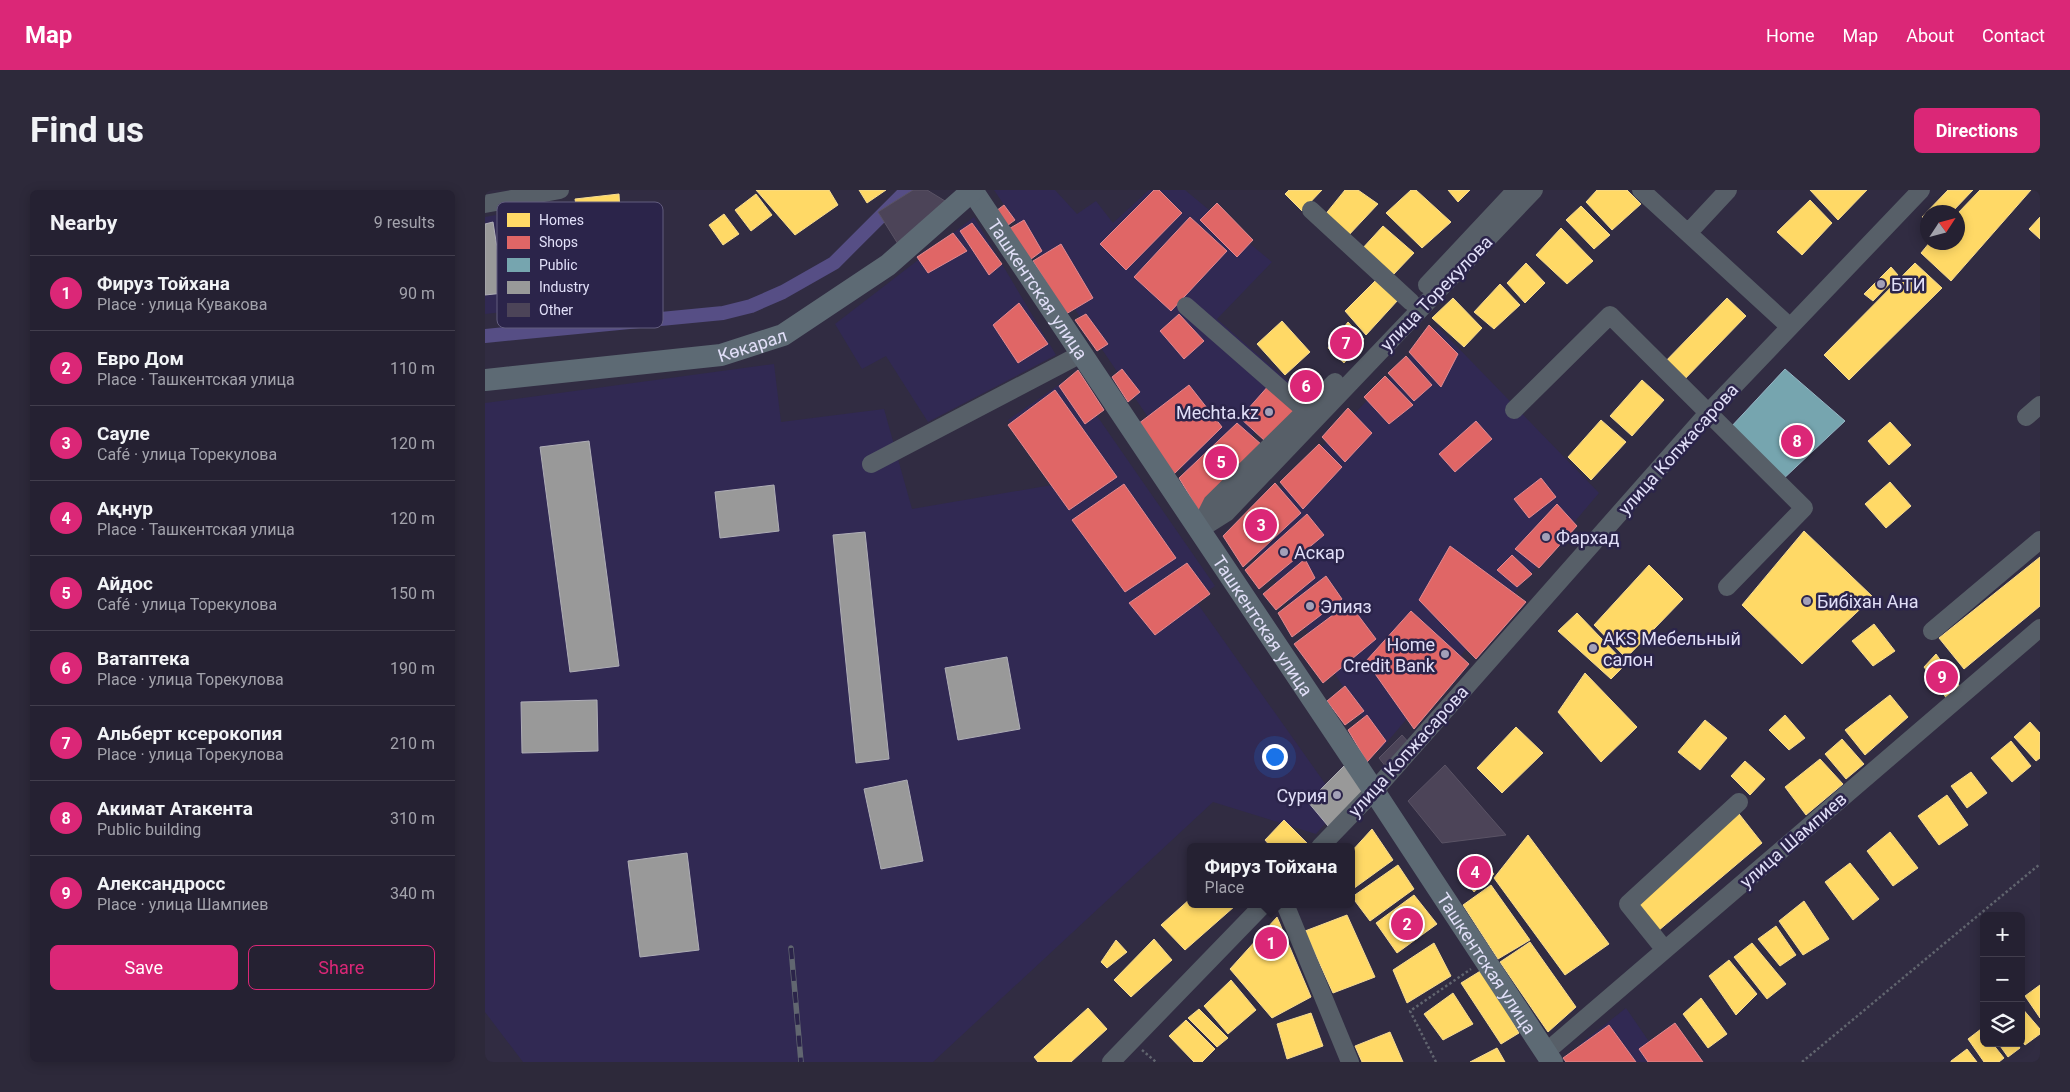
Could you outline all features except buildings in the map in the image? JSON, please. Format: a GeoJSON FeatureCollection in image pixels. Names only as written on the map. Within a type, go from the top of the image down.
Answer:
{"type":"FeatureCollection","features":[{"type":"Feature","properties":{"kind":"main road","name":"Ташкентская улица"},"geometry":{"type":"LineString","coordinates":[[972,190],[1374,791],[1549,1057]]}},
{"type":"Feature","properties":{"kind":"main road","name":"Көкарал"},"geometry":{"type":"LineString","coordinates":[[485,380],[721,356],[783,335],[888,265],[972,190]]}},
{"type":"Feature","properties":{"kind":"street"},"geometry":{"type":"LineString","coordinates":[[494,199],[560,190]]}},
{"type":"Feature","properties":{"kind":"street","name":"улица Торекулова"},"geometry":{"type":"LineString","coordinates":[[1199,530],[1212,503],[1411,302],[1516,190]]}},
{"type":"Feature","properties":{"kind":"street","name":"улица Торекулова"},"geometry":{"type":"LineString","coordinates":[[1199,530],[1226,513],[1534,190]]}},
{"type":"Feature","properties":{"kind":"street"},"geometry":{"type":"LineString","coordinates":[[1641,190],[1790,327]]}},
{"type":"Feature","properties":{"kind":"street"},"geometry":{"type":"LineString","coordinates":[[1688,233],[1728,190]]}},
{"type":"Feature","properties":{"kind":"street","name":"улица Копжасарова"},"geometry":{"type":"LineString","coordinates":[[1324,843],[1374,791],[1708,413],[1921,190]]}},
{"type":"Feature","properties":{"kind":"street"},"geometry":{"type":"LineString","coordinates":[[1311,210],[1411,302]]}},
{"type":"Feature","properties":{"kind":"street"},"geometry":{"type":"LineString","coordinates":[[1186,306],[1305,411]]}},
{"type":"Feature","properties":{"kind":"street"},"geometry":{"type":"LineString","coordinates":[[1514,410],[1610,315],[1804,508],[1727,587]]}},
{"type":"Feature","properties":{"kind":"street"},"geometry":{"type":"LineString","coordinates":[[871,464],[1081,354]]}},
{"type":"Feature","properties":{"kind":"street"},"geometry":{"type":"LineString","coordinates":[[2026,417],[2040,406]]}},
{"type":"Feature","properties":{"kind":"street"},"geometry":{"type":"LineString","coordinates":[[1932,631],[2040,540]]}},
{"type":"Feature","properties":{"kind":"street","name":"улица Шампиев"},"geometry":{"type":"LineString","coordinates":[[1549,1057],[1665,950],[2040,628]]}},
{"type":"Feature","properties":{"kind":"street"},"geometry":{"type":"LineString","coordinates":[[1665,950],[1628,904],[1739,802]]}},
{"type":"Feature","properties":{"kind":"street"},"geometry":{"type":"LineString","coordinates":[[1111,1062],[1260,908]]}},
{"type":"Feature","properties":{"kind":"street"},"geometry":{"type":"LineString","coordinates":[[1287,908],[1350,1062]]}},
{"type":"Feature","properties":{"kind":"path"},"geometry":{"type":"LineString","coordinates":[[1802,1062],[2040,864]]}},
{"type":"Feature","properties":{"kind":"path"},"geometry":{"type":"LineString","coordinates":[[1436,1062],[1410,1011],[1485,959]]}},
{"type":"Feature","properties":{"kind":"shaded area"},"geometry":{"type":"Polygon","coordinates":[[[994,190],[1055,190],[1077,214],[1096,201],[1113,223],[1149,190],[1185,190],[1272,262],[1217,319],[1297,389],[1198,491],[994,190]]]}},
{"type":"Feature","properties":{"kind":"shaded area"},"geometry":{"type":"Polygon","coordinates":[[[496,215],[497,221],[497,313],[485,314],[485,217],[496,215]]]}},
{"type":"Feature","properties":{"kind":"shaded area"},"geometry":{"type":"Polygon","coordinates":[[[974,217],[1056,355],[928,422],[886,356],[862,369],[835,324],[974,217]]]}},
{"type":"Feature","properties":{"kind":"shaded area"},"geometry":{"type":"Polygon","coordinates":[[[1438,327],[1599,493],[1382,748],[1243,529],[1438,327]]]}},
{"type":"Feature","properties":{"kind":"shaded area"},"geometry":{"type":"Polygon","coordinates":[[[774,364],[781,422],[884,409],[912,509],[1052,485],[1008,420],[1070,377],[1215,586],[1195,600],[1341,806],[1316,834],[1213,802],[933,1062],[523,1062],[485,1012],[485,403],[774,364]]]}},
{"type":"Feature","properties":{"kind":"shaded area"},"geometry":{"type":"Polygon","coordinates":[[[1626,1008],[1663,1062],[1590,1062],[1579,1045],[1626,1008]]]}},
{"type":"Feature","properties":{"kind":"waterway"},"geometry":{"type":"LineString","coordinates":[[663,319],[723,313],[751,306],[783,292],[834,263],[907,190]]}},
{"type":"Feature","properties":{"kind":"waterway"},"geometry":{"type":"LineString","coordinates":[[485,336],[568,328]]}},
{"type":"Feature","properties":{"kind":"railway"},"geometry":{"type":"LineString","coordinates":[[791,948],[801,1062]]}},
{"type":"Feature","properties":{"kind":"place","name":"БТИ"},"geometry":{"type":"Point","coordinates":[1881,284]}},
{"type":"Feature","properties":{"kind":"place","name":"Альберт ксерокопия"},"geometry":{"type":"Point","coordinates":[1346,343]}},
{"type":"Feature","properties":{"kind":"place","name":"Ватаптека"},"geometry":{"type":"Point","coordinates":[1306,386]}},
{"type":"Feature","properties":{"kind":"place","name":"Mechta.kz"},"geometry":{"type":"Point","coordinates":[1269,412]}},
{"type":"Feature","properties":{"kind":"place","name":"Акимат Атакента"},"geometry":{"type":"Point","coordinates":[1797,441]}},
{"type":"Feature","properties":{"kind":"place","name":"Айдос"},"geometry":{"type":"Point","coordinates":[1221,462]}},
{"type":"Feature","properties":{"kind":"place","name":"Сауле"},"geometry":{"type":"Point","coordinates":[1261,525]}},
{"type":"Feature","properties":{"kind":"place","name":"Фархад"},"geometry":{"type":"Point","coordinates":[1546,537]}},
{"type":"Feature","properties":{"kind":"place","name":"Аскар"},"geometry":{"type":"Point","coordinates":[1284,552]}},
{"type":"Feature","properties":{"kind":"place","name":"Бибіхан Ана"},"geometry":{"type":"Point","coordinates":[1807,601]}},
{"type":"Feature","properties":{"kind":"place","name":"Элияз"},"geometry":{"type":"Point","coordinates":[1310,606]}},
{"type":"Feature","properties":{"kind":"place","name":"AKS Мебельный салон"},"geometry":{"type":"Point","coordinates":[1593,648]}},
{"type":"Feature","properties":{"kind":"place","name":"Home Credit Bank"},"geometry":{"type":"Point","coordinates":[1445,654]}},
{"type":"Feature","properties":{"kind":"place","name":"Александросс"},"geometry":{"type":"Point","coordinates":[1942,677]}},
{"type":"Feature","properties":{"kind":"place","name":"Сурия"},"geometry":{"type":"Point","coordinates":[1337,795]}},
{"type":"Feature","properties":{"kind":"place","name":"Ақнур"},"geometry":{"type":"Point","coordinates":[1475,872]}},
{"type":"Feature","properties":{"kind":"place","name":"Евро Дом"},"geometry":{"type":"Point","coordinates":[1407,924]}},
{"type":"Feature","properties":{"kind":"place","name":"Фируз Тойхана"},"geometry":{"type":"Point","coordinates":[1271,943]}}]}
